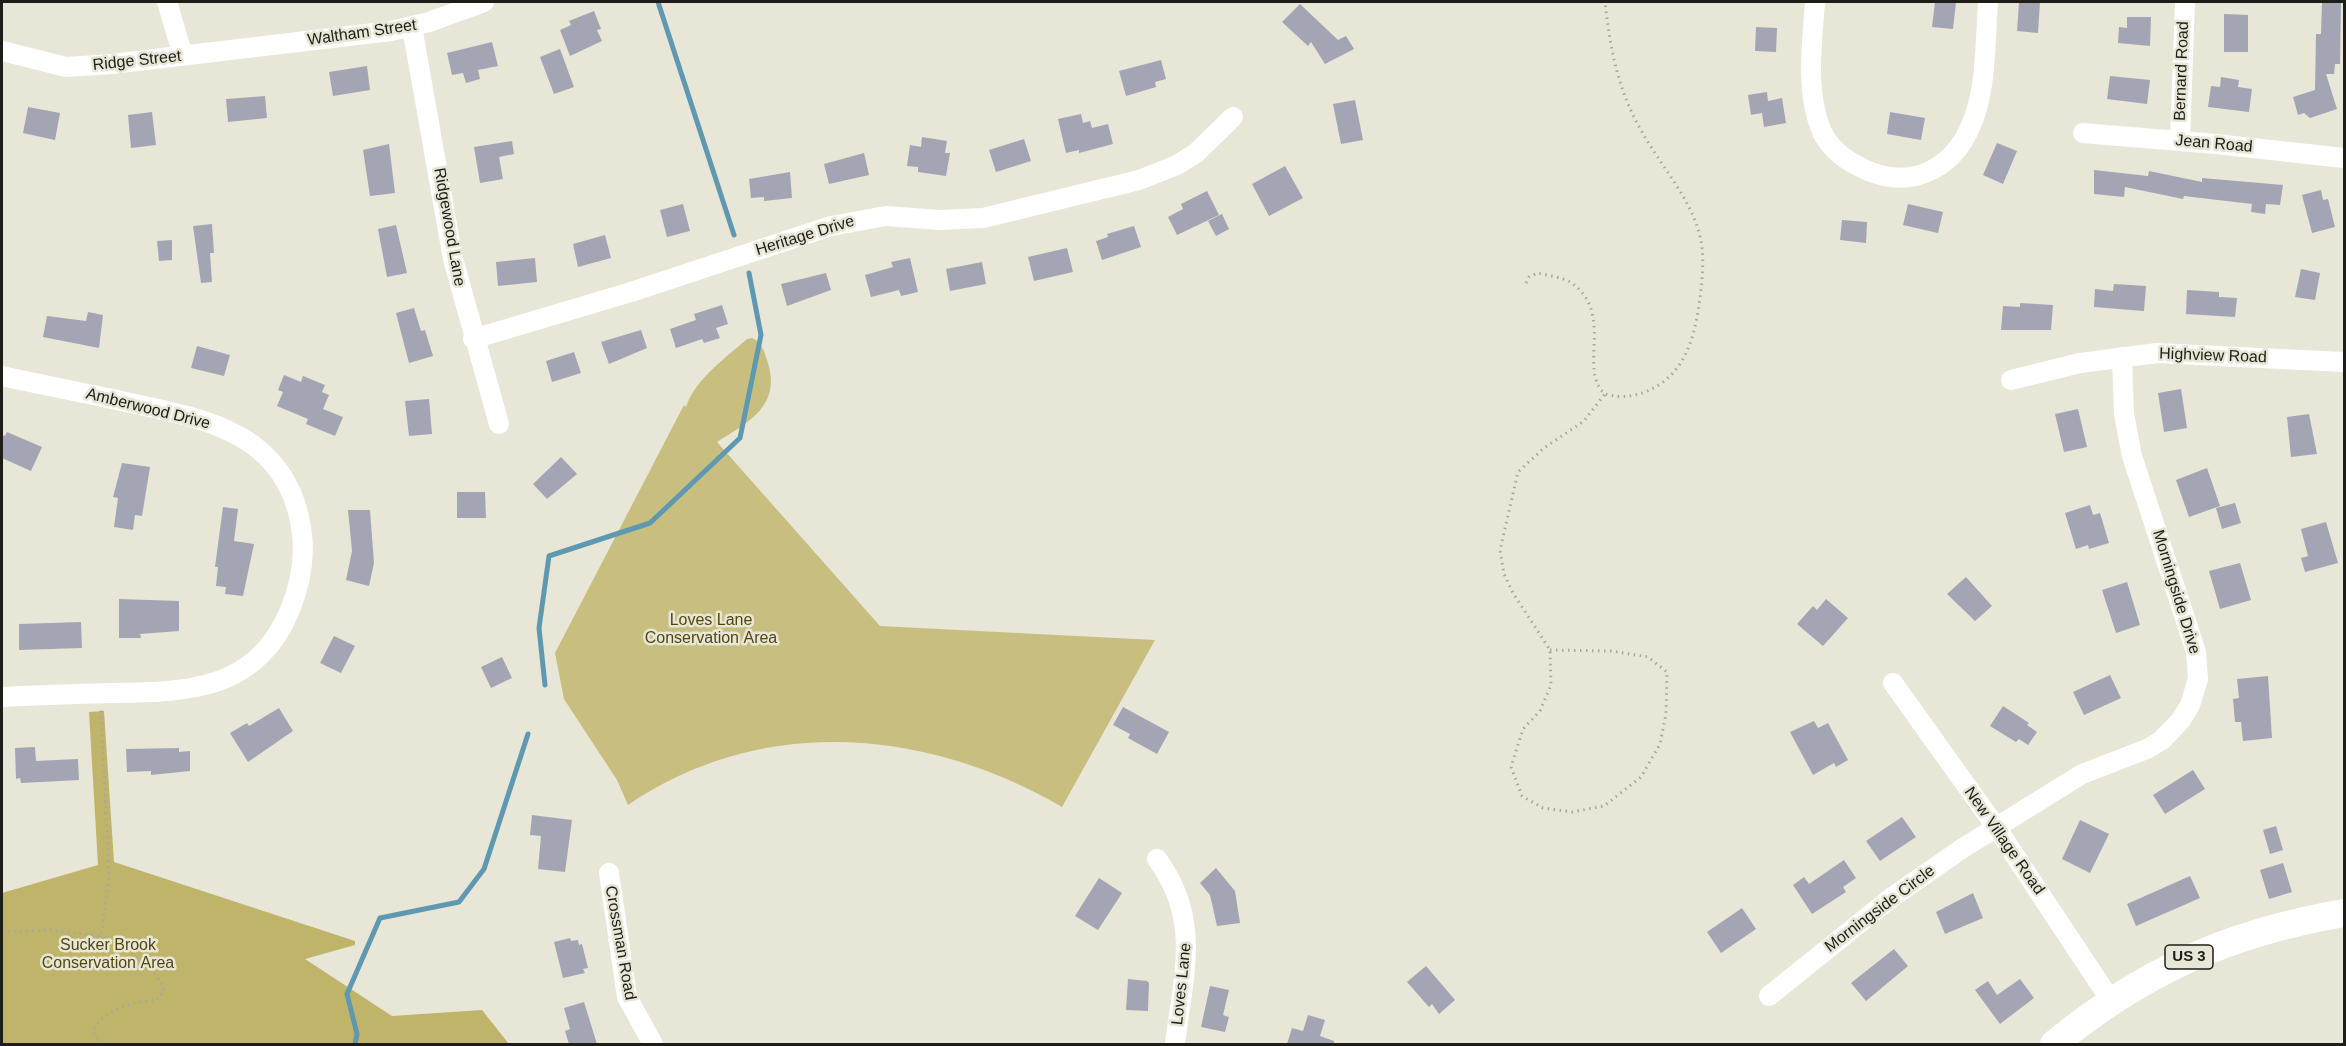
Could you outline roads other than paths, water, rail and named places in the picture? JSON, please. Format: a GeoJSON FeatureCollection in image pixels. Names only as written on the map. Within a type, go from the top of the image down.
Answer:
{"type":"FeatureCollection","features":[{"type":"Feature","properties":{"kind":"highway","name":"US 3"},"geometry":{"type":"LineString","coordinates":[[2054,1044],[2111,1001],[2165,968],[2207,950],[2274,928],[2344,913]]}},
{"type":"Feature","properties":{"kind":"street"},"geometry":{"type":"LineString","coordinates":[[167,2],[183,56]]}},
{"type":"Feature","properties":{"kind":"street","name":"Waltham Street"},"geometry":{"type":"LineString","coordinates":[[273,45],[412,27],[484,2]]}},
{"type":"Feature","properties":{"kind":"street"},"geometry":{"type":"LineString","coordinates":[[1815,2],[1812,78],[1815,107],[1825,137],[1837,152],[1860,168],[1879,176],[1904,179],[1921,176],[1936,168],[1956,148],[1971,125],[1981,93],[1988,2]]}},
{"type":"Feature","properties":{"kind":"street","name":"Bernard Road"},"geometry":{"type":"LineString","coordinates":[[2180,140],[2185,2]]}},
{"type":"Feature","properties":{"kind":"street","name":"Ridgewood Lane"},"geometry":{"type":"LineString","coordinates":[[412,27],[453,259],[473,339],[499,424]]}},
{"type":"Feature","properties":{"kind":"street","name":"Ridge Street"},"geometry":{"type":"LineString","coordinates":[[2,51],[66,67],[273,45]]}},
{"type":"Feature","properties":{"kind":"street","name":"Heritage Drive"},"geometry":{"type":"LineString","coordinates":[[473,339],[630,292],[831,226],[886,216],[940,220],[982,218],[1138,180],[1171,168],[1196,153],[1233,117]]}},
{"type":"Feature","properties":{"kind":"street","name":"Jean Road"},"geometry":{"type":"LineString","coordinates":[[2083,133],[2180,140],[2344,158]]}},
{"type":"Feature","properties":{"kind":"street","name":"Highview Road"},"geometry":{"type":"LineString","coordinates":[[2011,380],[2064,366],[2122,357],[2178,352],[2344,362]]}},
{"type":"Feature","properties":{"kind":"street","name":"Morningside Drive"},"geometry":{"type":"LineString","coordinates":[[1996,827],[2097,767],[2147,749],[2162,740],[2181,720],[2196,688],[2198,661],[2194,643],[2127,434],[2122,357]]}},
{"type":"Feature","properties":{"kind":"street","name":"Amberwood Drive"},"geometry":{"type":"LineString","coordinates":[[2,376],[193,417],[232,432],[267,455],[288,483],[300,520],[304,552],[299,588],[284,624],[261,654],[233,675],[198,688],[166,692],[2,697]]}},
{"type":"Feature","properties":{"kind":"street","name":"New Village Road"},"geometry":{"type":"LineString","coordinates":[[1893,683],[1996,827],[2111,1001]]}},
{"type":"Feature","properties":{"kind":"street","name":"Morningside Circle"},"geometry":{"type":"LineString","coordinates":[[1769,996],[1892,898],[1996,827]]}},
{"type":"Feature","properties":{"kind":"street","name":"Loves Lane"},"geometry":{"type":"LineString","coordinates":[[1157,859],[1182,904],[1187,938],[1175,1044]]}},
{"type":"Feature","properties":{"kind":"street","name":"Crossman Road"},"geometry":{"type":"LineString","coordinates":[[609,873],[627,997],[653,1044]]}},
{"type":"Feature","properties":{"kind":"waterway"},"geometry":{"type":"LineString","coordinates":[[658,2],[734,235]]}},
{"type":"Feature","properties":{"kind":"waterway"},"geometry":{"type":"LineString","coordinates":[[545,685],[539,628],[549,556],[650,523],[740,438],[761,335],[749,273]]}},
{"type":"Feature","properties":{"kind":"waterway"},"geometry":{"type":"LineString","coordinates":[[355,1044],[357,1034],[347,994],[380,918],[459,902],[484,869],[528,734]]}},
{"type":"Feature","properties":{"kind":"park label","name":"Loves Lane Conservation Area"},"geometry":{"type":"Point","coordinates":[711,630]}},
{"type":"Feature","properties":{"kind":"park label","name":"Sucker Brook Conservation Area"},"geometry":{"type":"Point","coordinates":[108,955]}}]}
